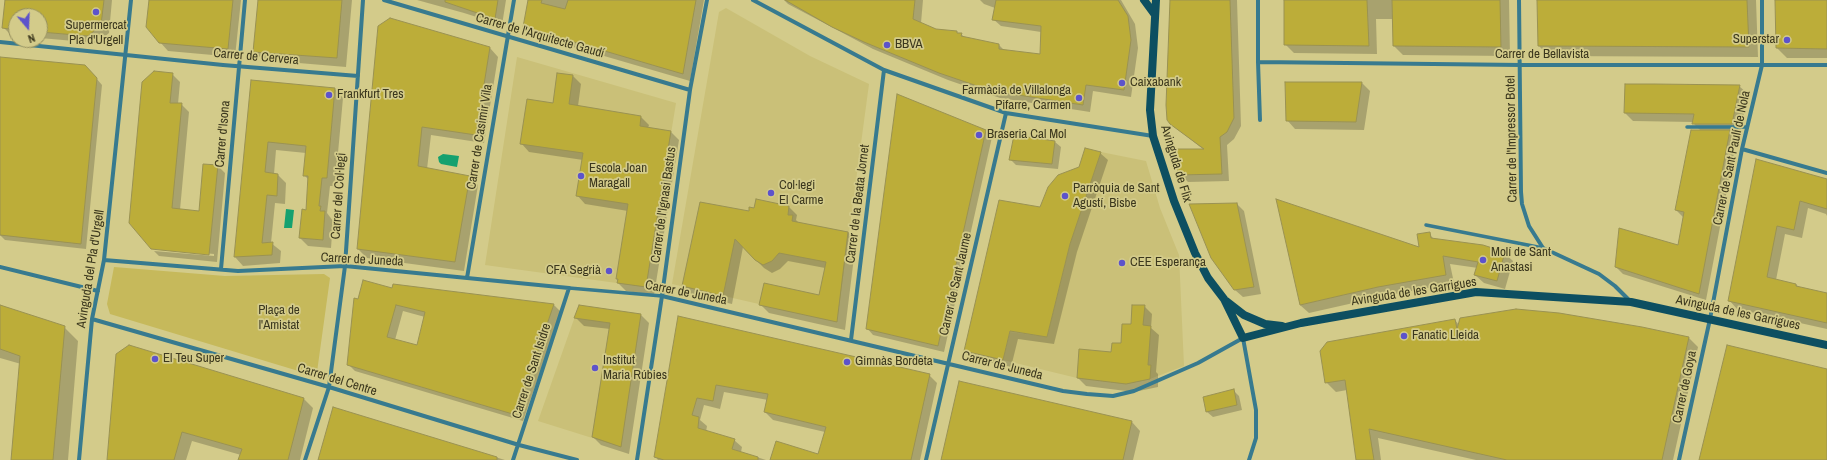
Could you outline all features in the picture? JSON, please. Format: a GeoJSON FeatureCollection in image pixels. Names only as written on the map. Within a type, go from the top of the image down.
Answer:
{"type":"FeatureCollection","features":[{"type":"Feature","properties":{"kind":"main road"},"geometry":{"type":"LineString","coordinates":[[1144,0],[1155,15]]}},
{"type":"Feature","properties":{"kind":"main road","name":"Avinguda de Flix"},"geometry":{"type":"LineString","coordinates":[[1156,0],[1150,110],[1153,136],[1174,201],[1196,253],[1208,278],[1224,299]]}},
{"type":"Feature","properties":{"kind":"main road","name":"Avinguda de les Garrigues"},"geometry":{"type":"LineString","coordinates":[[1224,299],[1244,315],[1265,324],[1287,327],[1301,323],[1476,292],[1631,302],[1827,345]]}},
{"type":"Feature","properties":{"kind":"main road"},"geometry":{"type":"LineString","coordinates":[[1224,299],[1243,338],[1287,327]]}},
{"type":"Feature","properties":{"kind":"street","name":"Avinguda del Pla d'Urgell"},"geometry":{"type":"LineString","coordinates":[[79,460],[92,319],[104,260],[127,56],[131,0]]}},
{"type":"Feature","properties":{"kind":"street","name":"Carrer d'Isona"},"geometry":{"type":"LineString","coordinates":[[221,269],[245,0]]}},
{"type":"Feature","properties":{"kind":"street","name":"Carrer del Col·legi"},"geometry":{"type":"LineString","coordinates":[[305,460],[329,387],[345,266],[362,0]]}},
{"type":"Feature","properties":{"kind":"street","name":"Carrer de l'Arquitecte Gaudí"},"geometry":{"type":"LineString","coordinates":[[384,0],[690,90]]}},
{"type":"Feature","properties":{"kind":"street","name":"Carrer de Casimir Vila"},"geometry":{"type":"LineString","coordinates":[[467,278],[514,0]]}},
{"type":"Feature","properties":{"kind":"street","name":"Carrer de l'Ignasi Bastus"},"geometry":{"type":"LineString","coordinates":[[637,460],[662,296],[690,90],[707,0]]}},
{"type":"Feature","properties":{"kind":"street"},"geometry":{"type":"LineString","coordinates":[[753,0],[884,70],[1006,113],[1153,136]]}},
{"type":"Feature","properties":{"kind":"street"},"geometry":{"type":"LineString","coordinates":[[1258,0],[1260,120]]}},
{"type":"Feature","properties":{"kind":"street","name":"Carrer de l'Impressor Botel"},"geometry":{"type":"LineString","coordinates":[[1519,0],[1522,204],[1529,226],[1543,248]]}},
{"type":"Feature","properties":{"kind":"street","name":"Carrer de Sant Paulí de Nola"},"geometry":{"type":"LineString","coordinates":[[1710,319],[1742,149],[1762,65],[1762,0]]}},
{"type":"Feature","properties":{"kind":"street","name":"Carrer de Cervera"},"geometry":{"type":"LineString","coordinates":[[0,42],[127,56],[358,76]]}},
{"type":"Feature","properties":{"kind":"street","name":"Carrer de Bellavista"},"geometry":{"type":"LineString","coordinates":[[1258,62],[1521,65],[1827,65]]}},
{"type":"Feature","properties":{"kind":"street","name":"Carrer de la Beata Jornet"},"geometry":{"type":"LineString","coordinates":[[851,340],[884,70]]}},
{"type":"Feature","properties":{"kind":"street","name":"Carrer de Sant Jaume"},"geometry":{"type":"LineString","coordinates":[[926,460],[1006,113]]}},
{"type":"Feature","properties":{"kind":"street"},"geometry":{"type":"LineString","coordinates":[[1687,127],[1747,127]]}},
{"type":"Feature","properties":{"kind":"street"},"geometry":{"type":"LineString","coordinates":[[1742,149],[1827,173]]}},
{"type":"Feature","properties":{"kind":"street"},"geometry":{"type":"LineString","coordinates":[[1426,225],[1543,248],[1599,274],[1615,286],[1631,302]]}},
{"type":"Feature","properties":{"kind":"street","name":"Carrer de Juneda"},"geometry":{"type":"LineString","coordinates":[[104,260],[238,271],[345,266],[662,296],[1063,391],[1113,396],[1134,391],[1198,363],[1243,338]]}},
{"type":"Feature","properties":{"kind":"street"},"geometry":{"type":"LineString","coordinates":[[0,267],[98,291]]}},
{"type":"Feature","properties":{"kind":"street","name":"Carrer de Sant Isidre"},"geometry":{"type":"LineString","coordinates":[[513,460],[569,288]]}},
{"type":"Feature","properties":{"kind":"street","name":"Carrer del Centre"},"geometry":{"type":"LineString","coordinates":[[92,319],[329,387],[519,445],[577,460]]}},
{"type":"Feature","properties":{"kind":"street","name":"Carrer de Goya"},"geometry":{"type":"LineString","coordinates":[[1679,460],[1710,319]]}},
{"type":"Feature","properties":{"kind":"street"},"geometry":{"type":"LineString","coordinates":[[1243,338],[1256,410],[1256,438],[1249,460]]}},
{"type":"Feature","properties":{"kind":"shaded area","name":"Col·legi El Carme"},"geometry":{"type":"Polygon","coordinates":[[[726,8],[810,56],[869,84],[837,322],[672,284],[719,12],[726,8]]]}},
{"type":"Feature","properties":{"kind":"shaded area","name":"Escola Joan Maragall"},"geometry":{"type":"Polygon","coordinates":[[[517,57],[676,103],[646,287],[485,265],[517,57]]]}},
{"type":"Feature","properties":{"kind":"shaded area","name":"CEE Esperança"},"geometry":{"type":"Polygon","coordinates":[[[1101,152],[1146,161],[1160,208],[1179,255],[1184,366],[1150,379],[1126,384],[1077,378],[1003,360],[1010,332],[1047,337],[1070,244],[1101,152]]]}},
{"type":"Feature","properties":{"kind":"shaded area"},"geometry":{"type":"Polygon","coordinates":[[[443,154],[459,156],[457,167],[441,164],[438,157],[443,154]]]}},
{"type":"Feature","properties":{"kind":"shaded area"},"geometry":{"type":"Polygon","coordinates":[[[286,209],[294,210],[292,228],[284,228],[286,209]]]}},
{"type":"Feature","properties":{"kind":"shaded area","name":"Institut Maria Rúbies"},"geometry":{"type":"Polygon","coordinates":[[[579,305],[641,314],[621,447],[538,421],[579,305]]]}},
{"type":"Feature","properties":{"kind":"green space","name":"Plaça de l'Amistat"},"geometry":{"type":"Polygon","coordinates":[[[114,267],[225,276],[324,274],[330,278],[317,372],[305,373],[110,314],[107,304],[114,267]]]}},
{"type":"Feature","properties":{"kind":"building"},"geometry":{"type":"Polygon","coordinates":[[[5,0],[104,0],[101,25],[88,36],[48,33],[48,8],[8,8],[8,29],[2,28],[5,0]]]}},
{"type":"Feature","properties":{"kind":"building"},"geometry":{"type":"Polygon","coordinates":[[[149,0],[233,0],[228,49],[159,43],[146,27],[149,0]]]}},
{"type":"Feature","properties":{"kind":"building"},"geometry":{"type":"Polygon","coordinates":[[[258,0],[342,0],[337,58],[253,52],[258,0]]]}},
{"type":"Feature","properties":{"kind":"building"},"geometry":{"type":"Polygon","coordinates":[[[445,0],[498,0],[495,19],[445,2],[445,0]]]}},
{"type":"Feature","properties":{"kind":"building"},"geometry":{"type":"Polygon","coordinates":[[[528,0],[542,0],[541,3],[565,9],[568,0],[696,0],[683,74],[523,27],[528,0]]]}},
{"type":"Feature","properties":{"kind":"building"},"geometry":{"type":"Polygon","coordinates":[[[785,0],[915,0],[913,19],[936,29],[957,31],[957,33],[962,33],[961,36],[999,44],[999,49],[1040,54],[1041,26],[992,20],[996,0],[1118,0],[1128,16],[1131,40],[1124,90],[1086,85],[1083,105],[992,91],[939,73],[864,42],[832,27],[785,0]]]}},
{"type":"Feature","properties":{"kind":"building"},"geometry":{"type":"Polygon","coordinates":[[[1170,0],[1230,0],[1234,118],[1227,132],[1220,137],[1222,174],[1179,175],[1171,149],[1204,149],[1170,124],[1167,120],[1166,105],[1170,0]]]}},
{"type":"Feature","properties":{"kind":"building"},"geometry":{"type":"Polygon","coordinates":[[[1284,0],[1367,0],[1369,46],[1284,45],[1284,0]]]}},
{"type":"Feature","properties":{"kind":"building"},"geometry":{"type":"Polygon","coordinates":[[[1392,0],[1500,0],[1501,47],[1393,46],[1392,0]]]}},
{"type":"Feature","properties":{"kind":"building"},"geometry":{"type":"Polygon","coordinates":[[[1537,0],[1747,0],[1749,47],[1538,46],[1537,0]]]}},
{"type":"Feature","properties":{"kind":"building"},"geometry":{"type":"Polygon","coordinates":[[[1775,0],[1827,0],[1827,49],[1776,48],[1775,0]]]}},
{"type":"Feature","properties":{"kind":"building"},"geometry":{"type":"Polygon","coordinates":[[[390,18],[490,47],[476,135],[422,127],[418,166],[470,176],[455,262],[357,249],[378,26],[390,18]]]}},
{"type":"Feature","properties":{"kind":"building"},"geometry":{"type":"Polygon","coordinates":[[[0,57],[85,65],[97,78],[81,244],[0,235],[0,57]]]}},
{"type":"Feature","properties":{"kind":"building"},"geometry":{"type":"Polygon","coordinates":[[[154,71],[173,73],[170,103],[182,103],[172,208],[199,211],[203,164],[218,165],[209,255],[151,249],[129,223],[142,82],[154,71]]]}},
{"type":"Feature","properties":{"kind":"building"},"geometry":{"type":"Polygon","coordinates":[[[557,73],[573,75],[569,104],[641,116],[640,126],[671,131],[646,287],[617,283],[618,279],[616,279],[628,204],[576,196],[583,153],[520,144],[527,99],[553,103],[557,73]]]}},
{"type":"Feature","properties":{"kind":"building"},"geometry":{"type":"Polygon","coordinates":[[[251,80],[335,88],[327,178],[322,178],[319,206],[321,206],[320,211],[325,211],[323,240],[299,238],[302,209],[306,210],[308,176],[303,176],[306,146],[268,142],[265,172],[278,174],[277,196],[267,195],[262,243],[273,242],[272,255],[234,257],[251,80]]]}},
{"type":"Feature","properties":{"kind":"building"},"geometry":{"type":"Polygon","coordinates":[[[1285,82],[1362,82],[1356,122],[1286,121],[1285,82]]]}},
{"type":"Feature","properties":{"kind":"building"},"geometry":{"type":"Polygon","coordinates":[[[1625,84],[1740,85],[1732,124],[1692,124],[1694,114],[1624,113],[1625,84]]]}},
{"type":"Feature","properties":{"kind":"building"},"geometry":{"type":"Polygon","coordinates":[[[897,94],[986,130],[938,346],[866,329],[897,94]]]}},
{"type":"Feature","properties":{"kind":"building"},"geometry":{"type":"Polygon","coordinates":[[[1691,130],[1730,130],[1699,294],[1615,267],[1619,228],[1678,245],[1684,212],[1675,210],[1691,130]]]}},
{"type":"Feature","properties":{"kind":"building"},"geometry":{"type":"Polygon","coordinates":[[[1014,135],[1055,141],[1052,164],[1009,160],[1014,135]]]}},
{"type":"Feature","properties":{"kind":"building"},"geometry":{"type":"Polygon","coordinates":[[[1085,148],[1101,152],[1070,244],[1047,337],[1010,331],[1003,360],[964,351],[999,200],[1040,207],[1048,187],[1058,175],[1079,167],[1085,148]]]}},
{"type":"Feature","properties":{"kind":"building"},"geometry":{"type":"Polygon","coordinates":[[[1756,159],[1827,179],[1827,209],[1800,201],[1794,230],[1777,226],[1767,277],[1796,284],[1796,286],[1827,293],[1827,323],[1728,301],[1756,159]]]}},
{"type":"Feature","properties":{"kind":"building"},"geometry":{"type":"Polygon","coordinates":[[[756,199],[789,206],[788,215],[793,215],[792,221],[848,232],[837,322],[759,305],[764,283],[819,295],[826,262],[779,253],[772,261],[763,265],[755,260],[735,239],[723,296],[682,286],[700,202],[749,211],[749,207],[754,208],[756,199]]]}},
{"type":"Feature","properties":{"kind":"building"},"geometry":{"type":"Polygon","coordinates":[[[1276,199],[1419,247],[1417,234],[1430,232],[1431,238],[1483,245],[1505,252],[1497,281],[1474,275],[1478,262],[1443,256],[1446,275],[1378,287],[1300,305],[1276,199]]]}},
{"type":"Feature","properties":{"kind":"building"},"geometry":{"type":"Polygon","coordinates":[[[1237,203],[1254,287],[1234,290],[1211,258],[1189,204],[1237,203]]]}},
{"type":"Feature","properties":{"kind":"building"},"geometry":{"type":"Polygon","coordinates":[[[363,280],[392,288],[393,284],[554,304],[516,415],[347,365],[354,298],[358,299],[363,280]],[[396,305],[387,337],[417,345],[425,312],[396,305]]]}},
{"type":"Feature","properties":{"kind":"building"},"geometry":{"type":"Polygon","coordinates":[[[0,305],[65,326],[53,460],[11,460],[20,356],[0,349],[0,305]]]}},
{"type":"Feature","properties":{"kind":"building"},"geometry":{"type":"Polygon","coordinates":[[[579,305],[641,314],[621,447],[592,437],[610,323],[574,318],[579,305]]]}},
{"type":"Feature","properties":{"kind":"building"},"geometry":{"type":"Polygon","coordinates":[[[1132,305],[1145,305],[1143,325],[1151,326],[1148,365],[1151,365],[1150,379],[1126,384],[1077,378],[1079,349],[1111,352],[1112,343],[1121,343],[1122,324],[1131,324],[1132,305]]]}},
{"type":"Feature","properties":{"kind":"building"},"geometry":{"type":"Polygon","coordinates":[[[1516,309],[1559,313],[1642,327],[1689,337],[1662,460],[1507,460],[1369,429],[1374,460],[1356,460],[1345,380],[1325,383],[1320,351],[1327,342],[1455,319],[1457,329],[1460,318],[1516,309]]]}},
{"type":"Feature","properties":{"kind":"building"},"geometry":{"type":"Polygon","coordinates":[[[678,316],[930,374],[911,460],[770,460],[776,441],[818,454],[826,427],[764,412],[768,394],[716,385],[713,401],[697,398],[692,415],[699,417],[698,428],[735,439],[732,449],[758,457],[758,460],[664,460],[654,457],[678,316]]]}},
{"type":"Feature","properties":{"kind":"building"},"geometry":{"type":"Polygon","coordinates":[[[129,345],[304,398],[288,460],[238,460],[242,449],[182,432],[174,460],[107,460],[116,354],[129,345]]]}},
{"type":"Feature","properties":{"kind":"building"},"geometry":{"type":"Polygon","coordinates":[[[1727,345],[1827,369],[1827,460],[1699,460],[1727,345]]]}},
{"type":"Feature","properties":{"kind":"building"},"geometry":{"type":"Polygon","coordinates":[[[959,381],[1132,421],[1123,460],[941,460],[959,381]]]}},
{"type":"Feature","properties":{"kind":"building"},"geometry":{"type":"Polygon","coordinates":[[[1234,389],[1237,405],[1206,412],[1203,397],[1234,389]]]}},
{"type":"Feature","properties":{"kind":"building"},"geometry":{"type":"Polygon","coordinates":[[[333,407],[497,457],[497,460],[318,460],[333,407]]]}},
{"type":"Feature","properties":{"kind":"place","name":"Supermercat Pla d'Urgell"},"geometry":{"type":"Point","coordinates":[96,12]}},
{"type":"Feature","properties":{"kind":"place","name":"Superstar"},"geometry":{"type":"Point","coordinates":[1787,40]}},
{"type":"Feature","properties":{"kind":"place","name":"BBVA"},"geometry":{"type":"Point","coordinates":[887,45]}},
{"type":"Feature","properties":{"kind":"place","name":"Caixabank"},"geometry":{"type":"Point","coordinates":[1122,83]}},
{"type":"Feature","properties":{"kind":"place","name":"Frankfurt Tres"},"geometry":{"type":"Point","coordinates":[329,95]}},
{"type":"Feature","properties":{"kind":"place","name":"Farmàcia de Villalonga Pifarre, Carmen"},"geometry":{"type":"Point","coordinates":[1079,98]}},
{"type":"Feature","properties":{"kind":"place","name":"Braseria Cal Mol"},"geometry":{"type":"Point","coordinates":[979,135]}},
{"type":"Feature","properties":{"kind":"place","name":"Escola Joan Maragall"},"geometry":{"type":"Point","coordinates":[581,176]}},
{"type":"Feature","properties":{"kind":"place","name":"Col·legi El Carme"},"geometry":{"type":"Point","coordinates":[771,193]}},
{"type":"Feature","properties":{"kind":"place","name":"Parròquia de Sant Agustí, Bisbe"},"geometry":{"type":"Point","coordinates":[1065,196]}},
{"type":"Feature","properties":{"kind":"place","name":"Molí de Sant Anastasi"},"geometry":{"type":"Point","coordinates":[1483,260]}},
{"type":"Feature","properties":{"kind":"place","name":"CEE Esperança"},"geometry":{"type":"Point","coordinates":[1122,263]}},
{"type":"Feature","properties":{"kind":"place","name":"CFA Segrià"},"geometry":{"type":"Point","coordinates":[609,271]}},
{"type":"Feature","properties":{"kind":"place","name":"Fanatic Lleida"},"geometry":{"type":"Point","coordinates":[1404,336]}},
{"type":"Feature","properties":{"kind":"place","name":"El Teu Super"},"geometry":{"type":"Point","coordinates":[155,359]}},
{"type":"Feature","properties":{"kind":"place","name":"Gimnàs Bordeta"},"geometry":{"type":"Point","coordinates":[847,362]}},
{"type":"Feature","properties":{"kind":"place","name":"Institut Maria Rúbies"},"geometry":{"type":"Point","coordinates":[595,368]}}]}
